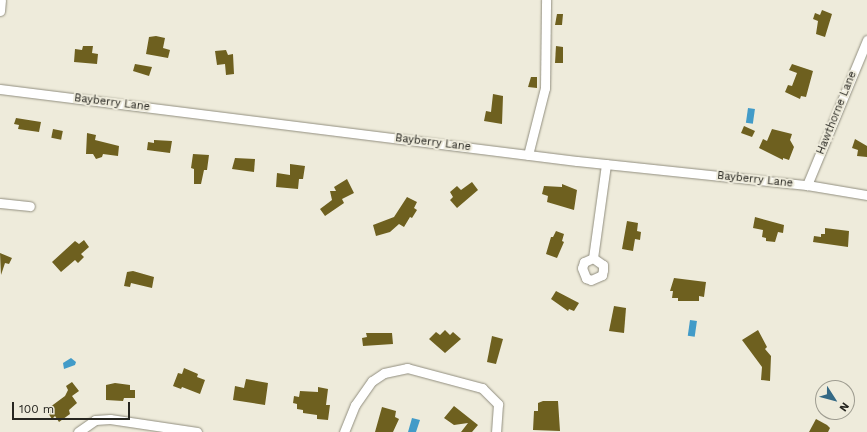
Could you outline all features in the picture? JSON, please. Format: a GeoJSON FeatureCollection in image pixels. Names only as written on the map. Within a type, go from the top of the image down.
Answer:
{"type":"FeatureCollection","features":[{"type":"Feature","properties":{"kind":"street"},"geometry":{"type":"LineString","coordinates":[[0,11],[1,0]]}},
{"type":"Feature","properties":{"kind":"street"},"geometry":{"type":"LineString","coordinates":[[528,155],[545,88],[546,0]]}},
{"type":"Feature","properties":{"kind":"street","name":"Hawthorne Lane"},"geometry":{"type":"LineString","coordinates":[[808,185],[867,40]]}},
{"type":"Feature","properties":{"kind":"street","name":"Bayberry Lane"},"geometry":{"type":"LineString","coordinates":[[0,89],[528,155],[808,185],[867,195]]}},
{"type":"Feature","properties":{"kind":"street"},"geometry":{"type":"LineString","coordinates":[[593,258],[606,164]]}},
{"type":"Feature","properties":{"kind":"street"},"geometry":{"type":"LineString","coordinates":[[0,202],[30,206]]}},
{"type":"Feature","properties":{"kind":"street"},"geometry":{"type":"LineString","coordinates":[[344,432],[355,405],[372,381],[384,373],[407,368],[482,388],[498,404],[496,432]]}},
{"type":"Feature","properties":{"kind":"street"},"geometry":{"type":"LineString","coordinates":[[78,432],[94,420],[110,419],[197,432]]}},
{"type":"Feature","properties":{"kind":"water"},"geometry":{"type":"Polygon","coordinates":[[[748,108],[755,109],[753,124],[746,123],[748,108]]]}},
{"type":"Feature","properties":{"kind":"water"},"geometry":{"type":"Polygon","coordinates":[[[690,320],[697,321],[695,337],[688,336],[690,320]]]}},
{"type":"Feature","properties":{"kind":"water"},"geometry":{"type":"Polygon","coordinates":[[[71,358],[76,362],[75,365],[64,369],[63,363],[71,358]]]}},
{"type":"Feature","properties":{"kind":"water"},"geometry":{"type":"Polygon","coordinates":[[[412,418],[420,420],[416,432],[408,432],[412,418]]]}},
{"type":"Feature","properties":{"kind":"building"},"geometry":{"type":"Polygon","coordinates":[[[822,10],[832,14],[825,37],[816,34],[818,21],[813,19],[815,13],[820,15],[822,10]]]}},
{"type":"Feature","properties":{"kind":"building"},"geometry":{"type":"Polygon","coordinates":[[[557,14],[563,14],[562,25],[555,25],[557,14]]]}},
{"type":"Feature","properties":{"kind":"building"},"geometry":{"type":"Polygon","coordinates":[[[156,36],[165,38],[163,48],[170,50],[168,58],[146,54],[149,37],[156,36]]]}},
{"type":"Feature","properties":{"kind":"building"},"geometry":{"type":"Polygon","coordinates":[[[83,46],[93,46],[92,53],[98,54],[97,64],[74,62],[75,49],[82,50],[83,46]]]}},
{"type":"Feature","properties":{"kind":"building"},"geometry":{"type":"Polygon","coordinates":[[[556,46],[563,47],[563,63],[555,63],[556,46]]]}},
{"type":"Feature","properties":{"kind":"building"},"geometry":{"type":"Polygon","coordinates":[[[226,50],[228,55],[233,54],[234,74],[226,75],[225,64],[217,65],[215,51],[226,50]]]}},
{"type":"Feature","properties":{"kind":"building"},"geometry":{"type":"Polygon","coordinates":[[[135,64],[152,67],[149,76],[133,71],[135,64]]]}},
{"type":"Feature","properties":{"kind":"building"},"geometry":{"type":"Polygon","coordinates":[[[792,64],[813,71],[806,97],[801,96],[800,99],[785,92],[788,85],[792,86],[797,73],[789,70],[792,64]]]}},
{"type":"Feature","properties":{"kind":"building"},"geometry":{"type":"Polygon","coordinates":[[[531,77],[537,77],[537,88],[528,87],[531,77]]]}},
{"type":"Feature","properties":{"kind":"building"},"geometry":{"type":"Polygon","coordinates":[[[493,94],[503,96],[502,124],[484,121],[486,111],[491,112],[493,94]]]}},
{"type":"Feature","properties":{"kind":"building"},"geometry":{"type":"Polygon","coordinates":[[[16,118],[41,122],[39,132],[18,129],[19,125],[14,124],[16,118]]]}},
{"type":"Feature","properties":{"kind":"building"},"geometry":{"type":"Polygon","coordinates":[[[744,126],[755,131],[752,137],[741,133],[744,126]]]}},
{"type":"Feature","properties":{"kind":"building"},"geometry":{"type":"Polygon","coordinates":[[[53,129],[63,131],[61,140],[51,138],[53,129]]]}},
{"type":"Feature","properties":{"kind":"building"},"geometry":{"type":"Polygon","coordinates":[[[772,129],[792,134],[790,140],[794,147],[789,160],[783,158],[783,160],[759,148],[763,139],[767,141],[772,129]]]}},
{"type":"Feature","properties":{"kind":"building"},"geometry":{"type":"Polygon","coordinates":[[[87,133],[96,135],[95,140],[119,146],[118,156],[103,154],[102,157],[96,159],[93,154],[86,154],[87,133]]]}},
{"type":"Feature","properties":{"kind":"building"},"geometry":{"type":"Polygon","coordinates":[[[855,139],[867,146],[867,157],[857,156],[858,150],[852,148],[855,139]]]}},
{"type":"Feature","properties":{"kind":"building"},"geometry":{"type":"Polygon","coordinates":[[[154,140],[172,141],[170,153],[147,150],[148,142],[154,143],[154,140]]]}},
{"type":"Feature","properties":{"kind":"building"},"geometry":{"type":"Polygon","coordinates":[[[193,154],[209,155],[207,170],[204,170],[201,184],[194,184],[194,169],[191,168],[193,154]]]}},
{"type":"Feature","properties":{"kind":"building"},"geometry":{"type":"Polygon","coordinates":[[[235,158],[255,159],[254,172],[232,169],[235,158]]]}},
{"type":"Feature","properties":{"kind":"building"},"geometry":{"type":"Polygon","coordinates":[[[290,164],[305,166],[303,179],[299,179],[298,189],[276,187],[277,173],[290,175],[290,164]]]}},
{"type":"Feature","properties":{"kind":"building"},"geometry":{"type":"Polygon","coordinates":[[[347,179],[354,193],[342,199],[344,203],[325,216],[320,209],[332,200],[330,191],[336,191],[334,187],[347,179]]]}},
{"type":"Feature","properties":{"kind":"building"},"geometry":{"type":"Polygon","coordinates":[[[472,182],[478,190],[457,208],[450,200],[453,197],[450,192],[457,186],[461,190],[472,182]]]}},
{"type":"Feature","properties":{"kind":"building"},"geometry":{"type":"Polygon","coordinates":[[[562,184],[577,190],[574,210],[547,202],[548,196],[542,194],[544,186],[562,187],[562,184]]]}},
{"type":"Feature","properties":{"kind":"building"},"geometry":{"type":"Polygon","coordinates":[[[407,197],[417,202],[414,208],[417,210],[412,218],[410,217],[404,227],[399,224],[390,232],[376,236],[373,225],[394,217],[407,197]]]}},
{"type":"Feature","properties":{"kind":"building"},"geometry":{"type":"Polygon","coordinates":[[[755,217],[784,225],[783,233],[778,232],[775,242],[766,241],[766,238],[762,237],[763,230],[753,228],[755,217]]]}},
{"type":"Feature","properties":{"kind":"building"},"geometry":{"type":"Polygon","coordinates":[[[627,221],[638,223],[637,231],[641,232],[640,240],[635,239],[633,251],[622,249],[627,221]]]}},
{"type":"Feature","properties":{"kind":"building"},"geometry":{"type":"Polygon","coordinates":[[[825,228],[849,231],[848,247],[813,242],[814,236],[821,237],[821,234],[825,234],[825,228]]]}},
{"type":"Feature","properties":{"kind":"building"},"geometry":{"type":"Polygon","coordinates":[[[556,231],[564,234],[562,241],[564,242],[557,258],[546,254],[551,237],[553,237],[556,231]]]}},
{"type":"Feature","properties":{"kind":"building"},"geometry":{"type":"Polygon","coordinates":[[[84,240],[89,247],[81,254],[84,257],[78,263],[75,260],[61,272],[52,262],[75,241],[79,244],[84,240]]]}},
{"type":"Feature","properties":{"kind":"building"},"geometry":{"type":"Polygon","coordinates":[[[0,253],[12,258],[9,264],[5,263],[1,275],[0,253]]]}},
{"type":"Feature","properties":{"kind":"building"},"geometry":{"type":"Polygon","coordinates":[[[133,271],[154,277],[152,288],[131,283],[130,287],[124,286],[127,272],[133,271]]]}},
{"type":"Feature","properties":{"kind":"building"},"geometry":{"type":"Polygon","coordinates":[[[674,278],[706,282],[704,297],[699,296],[699,301],[678,301],[678,298],[672,298],[673,291],[670,291],[674,278]]]}},
{"type":"Feature","properties":{"kind":"building"},"geometry":{"type":"Polygon","coordinates":[[[556,291],[579,303],[574,311],[569,309],[568,311],[551,299],[556,291]]]}},
{"type":"Feature","properties":{"kind":"building"},"geometry":{"type":"Polygon","coordinates":[[[614,306],[626,308],[624,333],[609,331],[614,306]]]}},
{"type":"Feature","properties":{"kind":"building"},"geometry":{"type":"Polygon","coordinates":[[[445,330],[450,335],[453,332],[461,339],[445,353],[429,339],[436,332],[440,335],[445,330]]]}},
{"type":"Feature","properties":{"kind":"building"},"geometry":{"type":"Polygon","coordinates":[[[758,330],[767,347],[765,349],[771,356],[770,381],[761,380],[762,367],[742,340],[758,330]]]}},
{"type":"Feature","properties":{"kind":"building"},"geometry":{"type":"Polygon","coordinates":[[[366,333],[392,333],[393,344],[363,346],[362,338],[367,337],[366,333]]]}},
{"type":"Feature","properties":{"kind":"building"},"geometry":{"type":"Polygon","coordinates":[[[492,336],[503,339],[496,364],[487,362],[492,336]]]}},
{"type":"Feature","properties":{"kind":"building"},"geometry":{"type":"Polygon","coordinates":[[[184,368],[198,374],[197,377],[205,380],[200,394],[182,387],[181,389],[173,386],[178,373],[182,374],[184,368]]]}},
{"type":"Feature","properties":{"kind":"building"},"geometry":{"type":"Polygon","coordinates":[[[246,379],[268,383],[265,405],[233,400],[235,386],[244,388],[246,379]]]}},
{"type":"Feature","properties":{"kind":"building"},"geometry":{"type":"Polygon","coordinates":[[[72,382],[79,391],[72,396],[77,403],[69,410],[70,414],[59,422],[55,416],[52,419],[46,410],[65,396],[68,390],[66,386],[72,382]]]}},
{"type":"Feature","properties":{"kind":"building"},"geometry":{"type":"Polygon","coordinates":[[[115,383],[130,385],[130,390],[135,390],[135,398],[124,398],[123,401],[106,400],[106,385],[115,383]]]}},
{"type":"Feature","properties":{"kind":"building"},"geometry":{"type":"Polygon","coordinates":[[[318,387],[328,389],[326,405],[330,405],[328,420],[317,419],[317,415],[303,413],[303,410],[297,409],[297,404],[293,403],[294,396],[299,397],[300,391],[318,392],[318,387]]]}},
{"type":"Feature","properties":{"kind":"building"},"geometry":{"type":"Polygon","coordinates":[[[543,401],[558,401],[560,431],[533,430],[534,411],[538,411],[538,403],[543,401]]]}},
{"type":"Feature","properties":{"kind":"building"},"geometry":{"type":"Polygon","coordinates":[[[454,406],[478,425],[472,432],[461,432],[468,423],[454,425],[444,418],[454,406]]]}},
{"type":"Feature","properties":{"kind":"building"},"geometry":{"type":"Polygon","coordinates":[[[382,407],[396,411],[395,417],[399,419],[393,432],[375,432],[382,407]]]}},
{"type":"Feature","properties":{"kind":"building"},"geometry":{"type":"Polygon","coordinates":[[[815,420],[830,428],[828,432],[809,432],[815,420]]]}}]}
